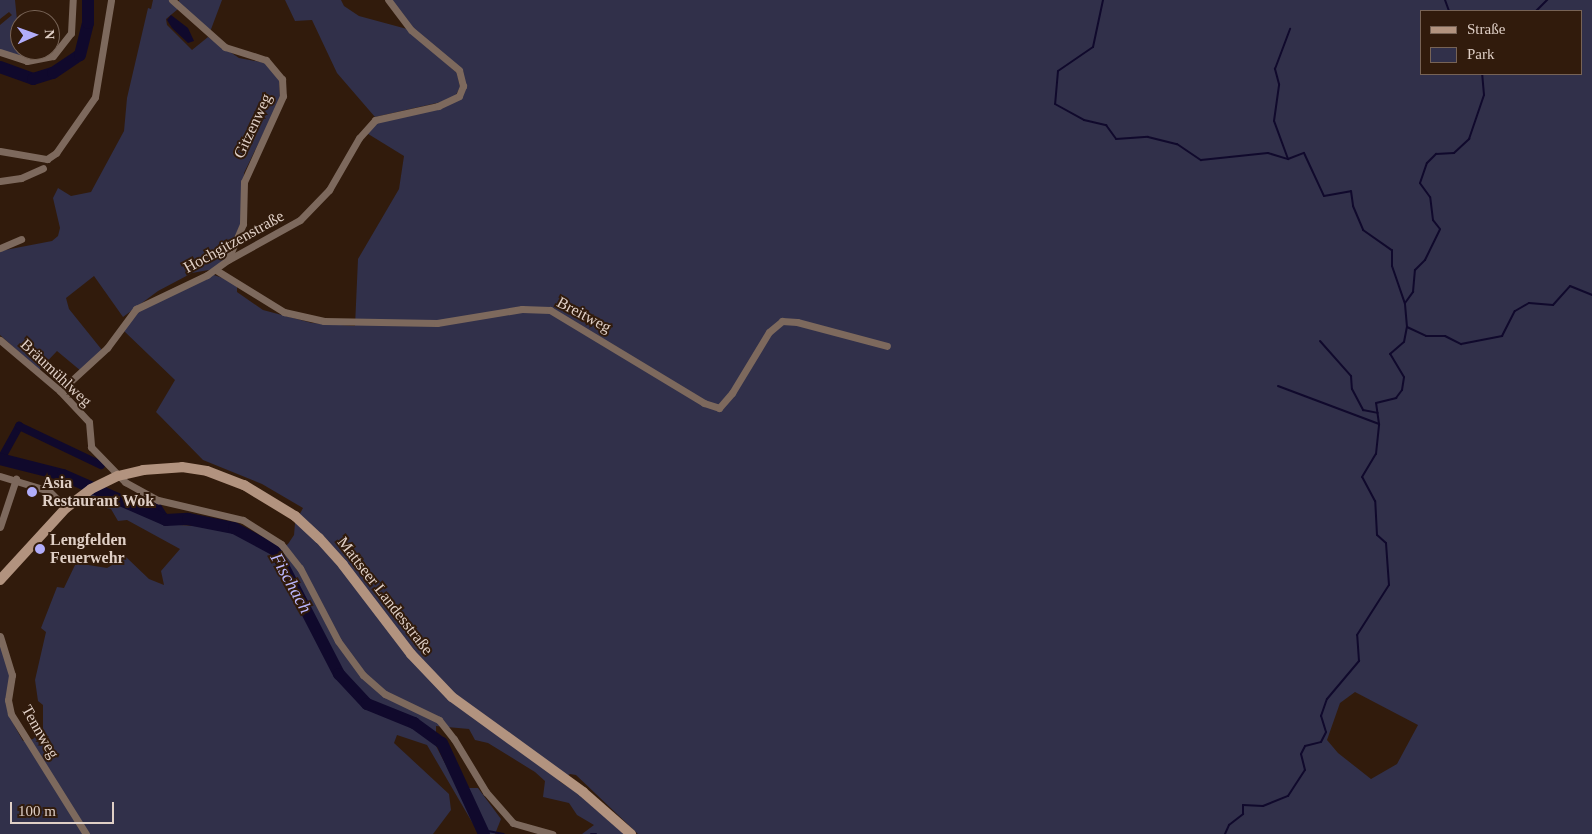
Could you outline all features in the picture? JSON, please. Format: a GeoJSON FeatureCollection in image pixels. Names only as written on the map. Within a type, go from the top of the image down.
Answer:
{"type":"FeatureCollection","features":[{"type":"Feature","properties":{"kind":"main road","name":"Mattseer Landesstraße"},"geometry":{"type":"LineString","coordinates":[[0,580],[66,508],[81,495],[118,476],[159,468],[207,471],[244,485],[295,516],[344,564],[411,654],[446,691],[583,792],[632,834]]}},
{"type":"Feature","properties":{"kind":"street"},"geometry":{"type":"LineString","coordinates":[[0,52],[27,61],[53,56],[71,33],[73,0]]}},
{"type":"Feature","properties":{"kind":"street"},"geometry":{"type":"LineString","coordinates":[[0,151],[47,159],[56,153],[95,97],[111,0]]}},
{"type":"Feature","properties":{"kind":"street","name":"Gitzenweg"},"geometry":{"type":"LineString","coordinates":[[172,0],[225,47],[266,60],[282,79],[283,96],[244,182],[243,224],[228,260]]}},
{"type":"Feature","properties":{"kind":"street","name":"Hochgitzenstraße"},"geometry":{"type":"LineString","coordinates":[[60,392],[107,348],[136,309],[216,270],[228,260],[300,220],[329,190],[359,138],[375,120],[438,106],[459,96],[464,86],[459,70],[411,30],[388,0]]}},
{"type":"Feature","properties":{"kind":"street"},"geometry":{"type":"LineString","coordinates":[[0,181],[21,178],[43,168]]}},
{"type":"Feature","properties":{"kind":"street"},"geometry":{"type":"LineString","coordinates":[[0,248],[21,239]]}},
{"type":"Feature","properties":{"kind":"street","name":"Breitweg"},"geometry":{"type":"LineString","coordinates":[[216,270],[284,312],[324,321],[437,323],[530,308],[550,310],[704,403],[719,408],[726,402],[769,332],[782,321],[797,322],[887,346]]}},
{"type":"Feature","properties":{"kind":"street","name":"Bräumühlweg"},"geometry":{"type":"LineString","coordinates":[[0,340],[60,392],[89,422],[92,447],[118,476],[158,500],[236,517],[256,526],[281,544],[300,568],[338,640],[363,675],[386,694],[439,720],[454,739],[486,792],[513,823],[552,834]]}},
{"type":"Feature","properties":{"kind":"street"},"geometry":{"type":"LineString","coordinates":[[0,476],[16,479],[49,491],[66,508]]}},
{"type":"Feature","properties":{"kind":"street"},"geometry":{"type":"LineString","coordinates":[[0,527],[16,479]]}},
{"type":"Feature","properties":{"kind":"street","name":"Tennweg"},"geometry":{"type":"LineString","coordinates":[[0,636],[12,675],[8,700],[11,714],[86,834]]}},
{"type":"Feature","properties":{"kind":"green space"},"geometry":{"type":"Polygon","coordinates":[[[0,0],[15,0],[16,10],[10,10],[10,13],[0,19],[0,0]]]}},
{"type":"Feature","properties":{"kind":"green space"},"geometry":{"type":"Polygon","coordinates":[[[153,0],[169,0],[178,9],[166,19],[167,25],[192,50],[208,37],[239,58],[266,63],[279,77],[280,99],[244,173],[242,221],[225,260],[214,269],[192,273],[158,291],[123,317],[94,276],[66,298],[69,309],[102,350],[81,371],[57,351],[39,370],[0,335],[0,251],[52,241],[58,236],[60,228],[53,198],[58,188],[71,196],[91,192],[124,131],[127,98],[148,8],[151,9],[153,0]]]}},
{"type":"Feature","properties":{"kind":"green space"},"geometry":{"type":"Polygon","coordinates":[[[179,0],[222,0],[210,32],[179,3],[179,0]]]}},
{"type":"Feature","properties":{"kind":"green space"},"geometry":{"type":"Polygon","coordinates":[[[285,0],[341,0],[344,6],[359,16],[407,29],[457,73],[460,87],[456,95],[450,100],[375,117],[337,73],[312,20],[295,21],[285,0]]]}},
{"type":"Feature","properties":{"kind":"green space"},"geometry":{"type":"Polygon","coordinates":[[[390,0],[1592,0],[1592,834],[638,834],[576,775],[570,774],[559,781],[585,798],[627,834],[582,834],[594,825],[577,815],[569,803],[543,797],[545,781],[535,772],[488,743],[475,740],[469,729],[436,726],[436,746],[458,788],[478,788],[501,819],[495,834],[479,834],[427,745],[397,735],[394,743],[449,794],[451,810],[433,834],[0,834],[0,641],[10,677],[8,689],[14,725],[23,741],[33,739],[43,729],[43,705],[38,701],[35,680],[46,632],[41,628],[57,587],[64,588],[76,563],[107,568],[126,557],[149,579],[164,585],[161,571],[180,549],[127,520],[118,521],[111,509],[92,505],[86,500],[99,491],[164,524],[209,527],[239,533],[274,553],[288,544],[294,535],[295,523],[303,508],[262,484],[203,460],[156,412],[175,380],[124,331],[133,313],[211,274],[237,283],[237,292],[263,310],[312,323],[355,326],[358,259],[399,189],[404,156],[365,132],[374,123],[452,103],[458,97],[464,78],[409,26],[390,0]],[[1355,692],[1340,703],[1327,740],[1338,753],[1371,779],[1397,764],[1418,725],[1355,692]]]}},
{"type":"Feature","properties":{"kind":"green space"},"geometry":{"type":"Polygon","coordinates":[[[10,17],[10,54],[0,50],[0,25],[10,17]]]}},
{"type":"Feature","properties":{"kind":"shaded area"},"geometry":{"type":"Polygon","coordinates":[[[171,15],[188,28],[194,41],[188,43],[172,28],[167,20],[171,15]]]}},
{"type":"Feature","properties":{"kind":"waterway","name":"Fischach"},"geometry":{"type":"LineString","coordinates":[[0,67],[33,79],[53,73],[80,55],[88,23],[88,0]]}},
{"type":"Feature","properties":{"kind":"waterway"},"geometry":{"type":"LineString","coordinates":[[1103,0],[1093,47],[1058,71],[1055,104],[1084,120],[1106,125],[1116,139],[1148,137],[1177,144],[1201,160],[1268,153],[1288,159],[1304,153],[1324,196],[1351,191],[1353,206],[1363,230],[1392,250],[1392,266],[1405,303]]}},
{"type":"Feature","properties":{"kind":"waterway"},"geometry":{"type":"LineString","coordinates":[[1445,0],[1449,10]]}},
{"type":"Feature","properties":{"kind":"waterway"},"geometry":{"type":"LineString","coordinates":[[1537,10],[1547,0]]}},
{"type":"Feature","properties":{"kind":"waterway"},"geometry":{"type":"LineString","coordinates":[[1288,159],[1274,121],[1279,84],[1275,69],[1290,29]]}},
{"type":"Feature","properties":{"kind":"waterway"},"geometry":{"type":"LineString","coordinates":[[1225,834],[1229,825],[1243,814],[1243,805],[1263,806],[1288,796],[1305,770],[1301,754],[1305,746],[1321,742],[1326,732],[1321,716],[1327,699],[1359,661],[1357,635],[1389,585],[1386,543],[1377,535],[1375,501],[1362,477],[1376,454],[1379,424],[1376,403],[1396,398],[1402,390],[1404,377],[1390,354],[1404,342],[1407,327],[1405,303],[1413,292],[1415,270],[1425,260],[1440,229],[1433,220],[1430,197],[1420,183],[1427,163],[1436,154],[1454,153],[1469,139],[1484,95],[1482,75]]}},
{"type":"Feature","properties":{"kind":"waterway"},"geometry":{"type":"LineString","coordinates":[[1407,327],[1426,336],[1445,336],[1461,344],[1502,336],[1515,311],[1529,303],[1553,305],[1570,286],[1592,295]]}},
{"type":"Feature","properties":{"kind":"waterway"},"geometry":{"type":"LineString","coordinates":[[1320,341],[1351,376],[1352,389],[1363,410],[1378,413]]}},
{"type":"Feature","properties":{"kind":"waterway"},"geometry":{"type":"LineString","coordinates":[[1278,386],[1379,424]]}},
{"type":"Feature","properties":{"kind":"waterway"},"geometry":{"type":"LineString","coordinates":[[1,459],[19,426],[101,465]]}},
{"type":"Feature","properties":{"kind":"waterway","name":"Fischach"},"geometry":{"type":"LineString","coordinates":[[0,459],[63,475],[166,520],[188,519],[234,528],[275,550],[339,674],[367,704],[414,723],[442,743],[484,834]]}},
{"type":"Feature","properties":{"kind":"waterway"},"geometry":{"type":"LineString","coordinates":[[154,501],[166,520]]}},
{"type":"Feature","properties":{"kind":"waterway"},"geometry":{"type":"LineString","coordinates":[[483,830],[504,834]]}},
{"type":"Feature","properties":{"kind":"waterway"},"geometry":{"type":"LineString","coordinates":[[591,834],[596,834]]}},
{"type":"Feature","properties":{"kind":"place","name":"Asia Restaurant Wok"},"geometry":{"type":"Point","coordinates":[32,492]}},
{"type":"Feature","properties":{"kind":"place","name":"Lengfelden Feuerwehr"},"geometry":{"type":"Point","coordinates":[40,549]}}]}
